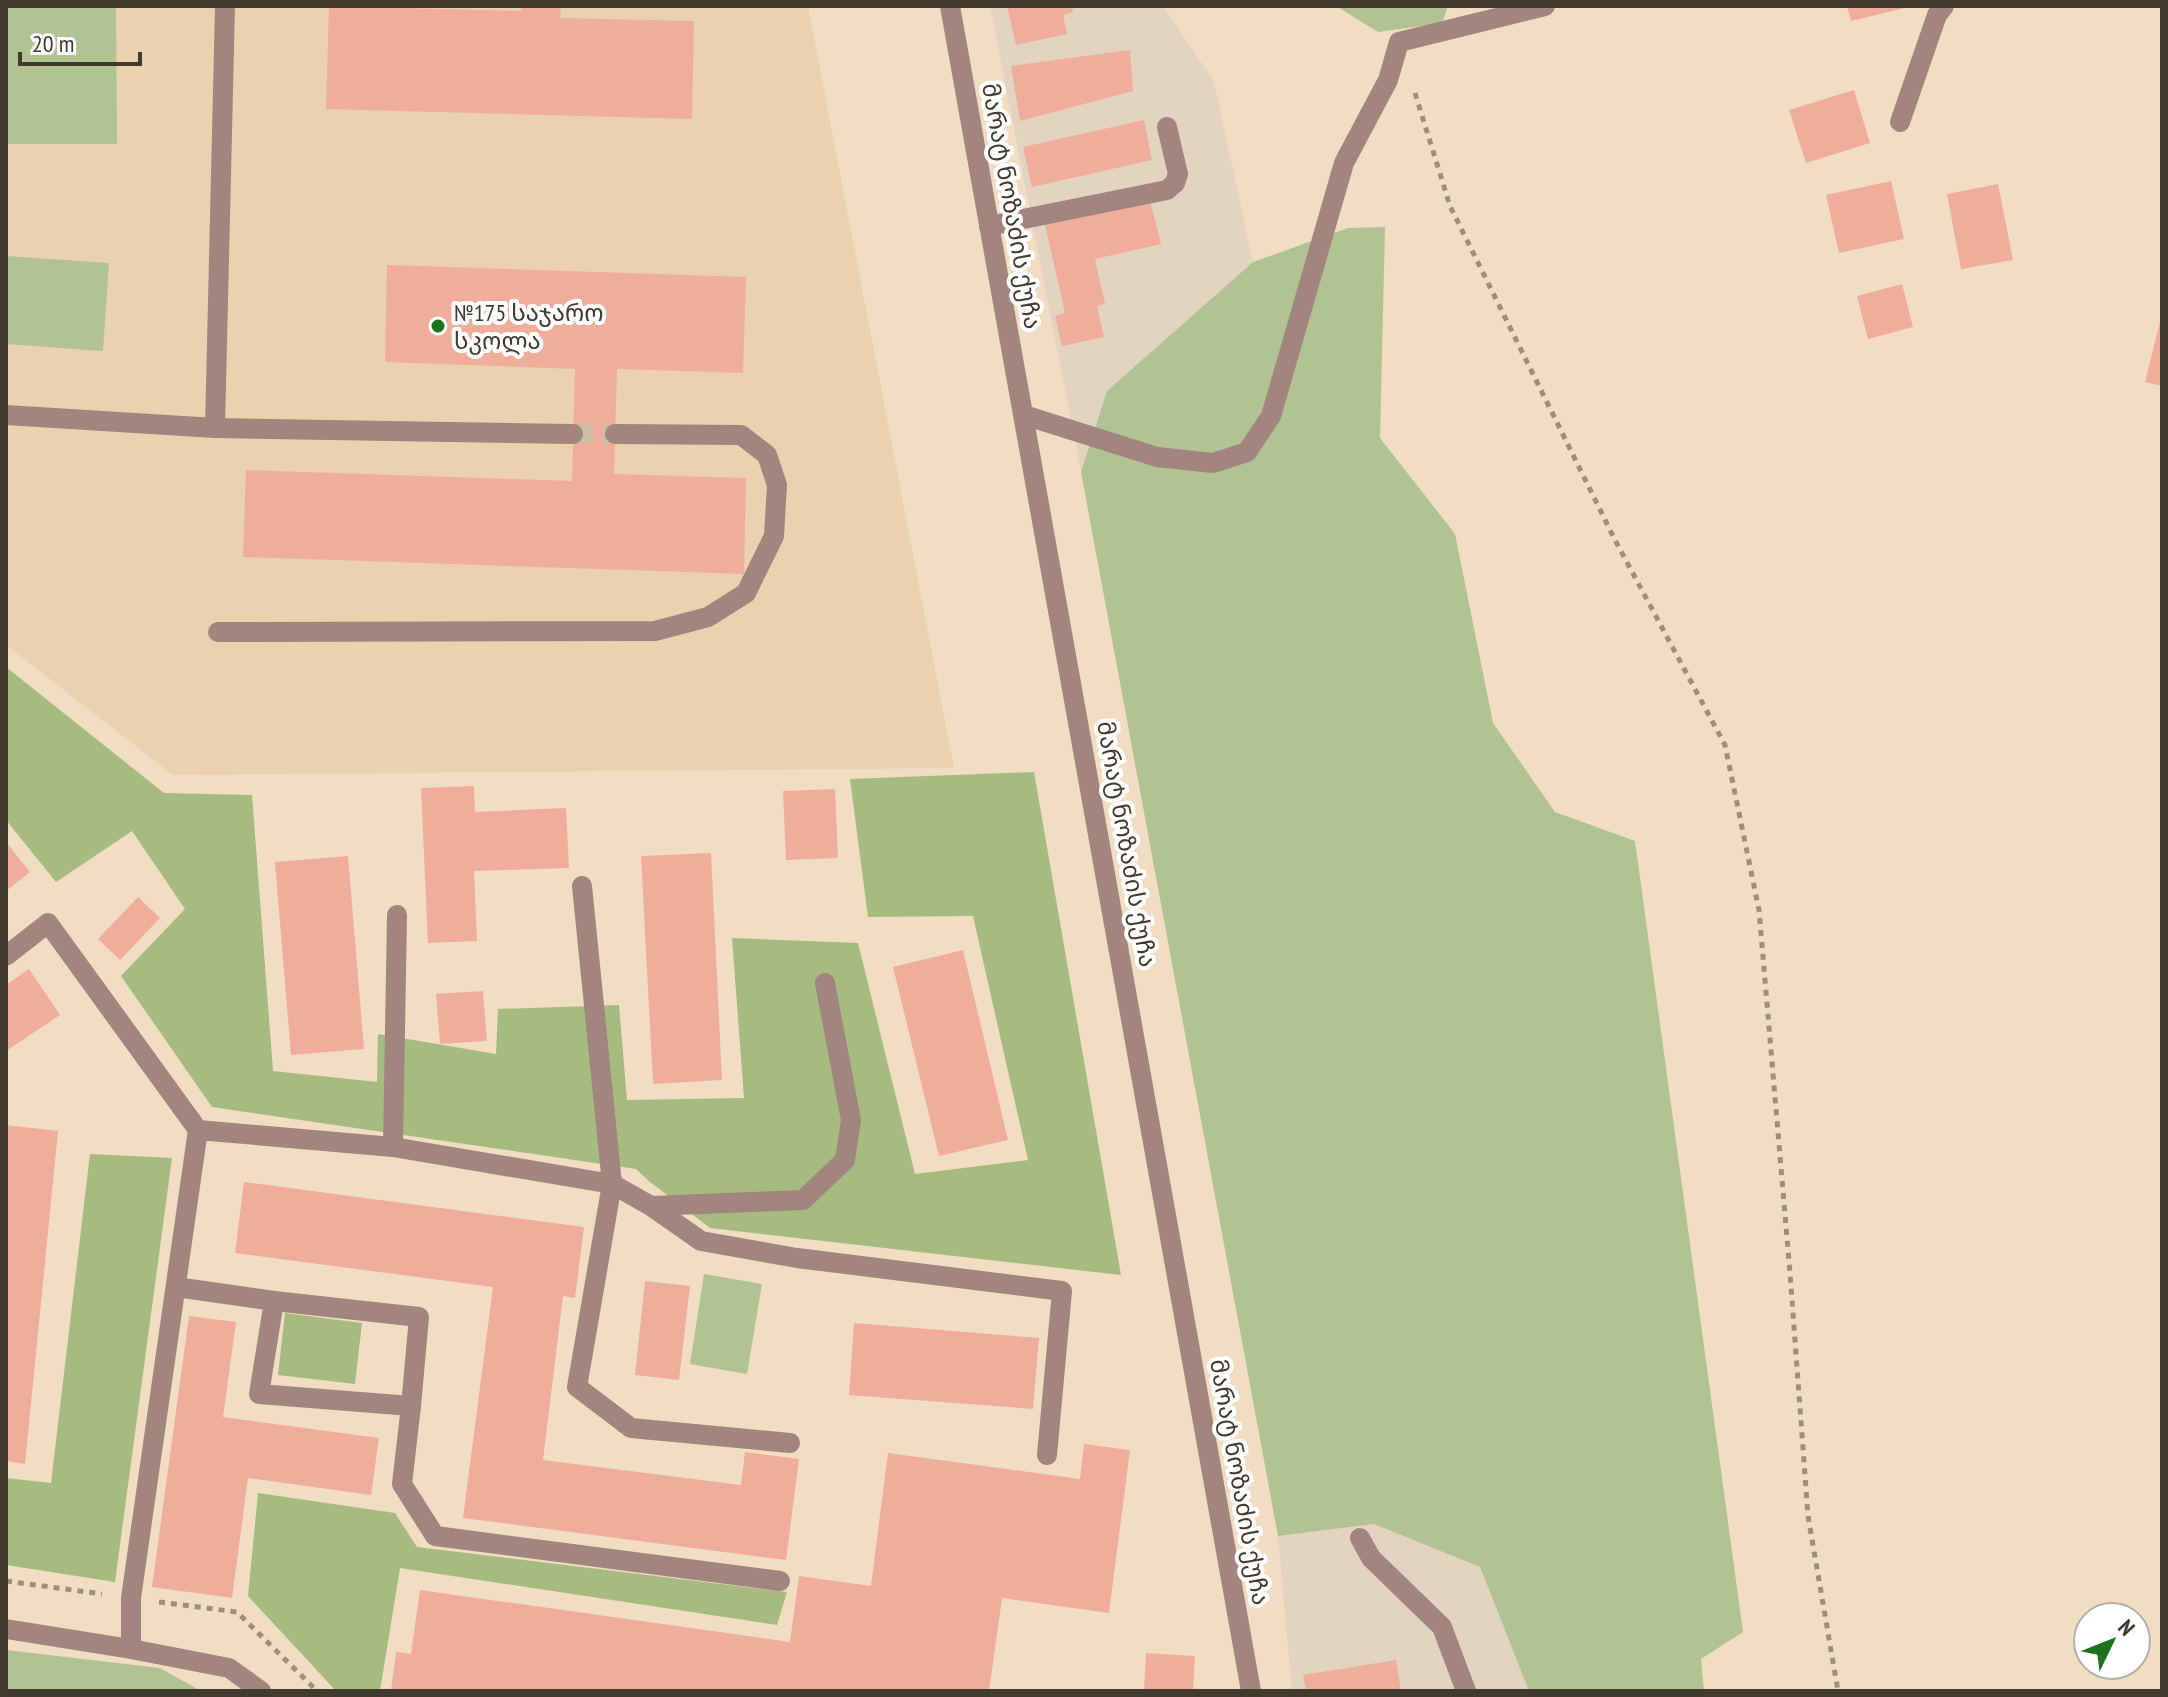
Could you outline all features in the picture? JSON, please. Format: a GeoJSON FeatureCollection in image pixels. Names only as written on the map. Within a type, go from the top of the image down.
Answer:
{"type":"FeatureCollection","features":[{"type":"Feature","properties":{"kind":"street"},"geometry":{"type":"LineString","coordinates":[[215,428],[225,6]]}},
{"type":"Feature","properties":{"kind":"street","name":"მარატ ნოზაძის ქუჩა"},"geometry":{"type":"LineString","coordinates":[[950,6],[1251,1691]]}},
{"type":"Feature","properties":{"kind":"street"},"geometry":{"type":"LineString","coordinates":[[1024,415],[1157,457],[1213,463],[1247,452],[1271,416],[1344,163],[1388,80],[1399,42],[1545,6]]}},
{"type":"Feature","properties":{"kind":"street"},"geometry":{"type":"LineString","coordinates":[[1900,122],[1937,15],[1944,6]]}},
{"type":"Feature","properties":{"kind":"street"},"geometry":{"type":"LineString","coordinates":[[989,226],[1167,190],[1175,183],[1178,174],[1167,127]]}},
{"type":"Feature","properties":{"kind":"street"},"geometry":{"type":"LineString","coordinates":[[6,415],[215,428],[573,434]]}},
{"type":"Feature","properties":{"kind":"street"},"geometry":{"type":"LineString","coordinates":[[218,632],[655,631],[708,617],[746,593],[774,536],[777,485],[767,455],[741,435],[615,434]]}},
{"type":"Feature","properties":{"kind":"street"},"geometry":{"type":"LineString","coordinates":[[582,886],[612,1184],[577,1387],[631,1428],[790,1443]]}},
{"type":"Feature","properties":{"kind":"street"},"geometry":{"type":"LineString","coordinates":[[393,1147],[397,915]]}},
{"type":"Feature","properties":{"kind":"street"},"geometry":{"type":"LineString","coordinates":[[6,956],[48,923],[198,1130],[131,1598],[131,1649]]}},
{"type":"Feature","properties":{"kind":"street"},"geometry":{"type":"LineString","coordinates":[[651,1206],[803,1200],[845,1160],[851,1120],[825,983]]}},
{"type":"Feature","properties":{"kind":"street"},"geometry":{"type":"LineString","coordinates":[[198,1130],[393,1147],[612,1184],[651,1206],[701,1241],[797,1258],[1062,1291],[1047,1455]]}},
{"type":"Feature","properties":{"kind":"street"},"geometry":{"type":"LineString","coordinates":[[176,1287],[419,1317],[402,1484],[435,1536],[780,1581]]}},
{"type":"Feature","properties":{"kind":"street"},"geometry":{"type":"LineString","coordinates":[[274,1301],[259,1394],[411,1406]]}},
{"type":"Feature","properties":{"kind":"street"},"geometry":{"type":"LineString","coordinates":[[1360,1538],[1371,1558],[1442,1627],[1466,1691]]}},
{"type":"Feature","properties":{"kind":"street"},"geometry":{"type":"LineString","coordinates":[[6,1629],[229,1668],[261,1691]]}},
{"type":"Feature","properties":{"kind":"street"},"geometry":{"type":"LineString","coordinates":[[229,1668],[252,1691]]}},
{"type":"Feature","properties":{"kind":"path"},"geometry":{"type":"LineString","coordinates":[[1399,42],[1450,206],[1615,540],[1725,745],[1759,910],[1808,1516],[1838,1691]]}},
{"type":"Feature","properties":{"kind":"path"},"geometry":{"type":"LineString","coordinates":[[6,1581],[237,1612],[317,1691]]}},
{"type":"Feature","properties":{"kind":"shaded area","name":"№175 საჯარო სკოლა"},"geometry":{"type":"Polygon","coordinates":[[[6,6],[808,6],[954,768],[173,775],[6,645],[6,6]]]}},
{"type":"Feature","properties":{"kind":"shaded area"},"geometry":{"type":"Polygon","coordinates":[[[990,6],[1163,6],[1214,81],[1253,262],[1107,391],[1081,472],[990,6]]]}},
{"type":"Feature","properties":{"kind":"shaded area"},"geometry":{"type":"Polygon","coordinates":[[[1374,1524],[1480,1567],[1529,1691],[1292,1691],[1278,1536],[1374,1524]]]}},
{"type":"Feature","properties":{"kind":"green space"},"geometry":{"type":"Polygon","coordinates":[[[6,6],[116,6],[117,144],[6,144],[6,6]]]}},
{"type":"Feature","properties":{"kind":"green space"},"geometry":{"type":"Polygon","coordinates":[[[1336,6],[1448,6],[1442,23],[1378,32],[1336,6]]]}},
{"type":"Feature","properties":{"kind":"green space"},"geometry":{"type":"Polygon","coordinates":[[[1385,227],[1380,438],[1455,534],[1493,723],[1555,812],[1635,841],[1743,1632],[1701,1659],[1704,1691],[1529,1691],[1480,1567],[1374,1524],[1278,1536],[1081,472],[1107,391],[1253,262],[1348,228],[1385,227]]]}},
{"type":"Feature","properties":{"kind":"green space"},"geometry":{"type":"Polygon","coordinates":[[[6,256],[109,263],[103,351],[6,344],[6,256]]]}},
{"type":"Feature","properties":{"kind":"green space"},"geometry":{"type":"Polygon","coordinates":[[[6,667],[164,793],[252,795],[273,1071],[377,1082],[378,1034],[496,1054],[498,1009],[619,1005],[627,1100],[744,1098],[732,938],[858,943],[915,1174],[1028,1160],[973,916],[868,917],[850,779],[1034,772],[1121,1275],[710,1228],[636,1169],[212,1107],[121,976],[185,909],[132,831],[56,882],[6,820],[6,667]]]}},
{"type":"Feature","properties":{"kind":"green space"},"geometry":{"type":"Polygon","coordinates":[[[90,1154],[172,1158],[115,1582],[6,1565],[6,1478],[51,1483],[90,1154]]]}},
{"type":"Feature","properties":{"kind":"green space"},"geometry":{"type":"Polygon","coordinates":[[[704,1274],[762,1284],[747,1374],[690,1364],[704,1274]]]}},
{"type":"Feature","properties":{"kind":"green space"},"geometry":{"type":"Polygon","coordinates":[[[285,1313],[362,1323],[355,1384],[278,1375],[285,1313]]]}},
{"type":"Feature","properties":{"kind":"green space"},"geometry":{"type":"Polygon","coordinates":[[[258,1493],[395,1513],[417,1547],[787,1592],[777,1625],[400,1568],[380,1691],[336,1691],[248,1596],[258,1493]]]}},
{"type":"Feature","properties":{"kind":"green space"},"geometry":{"type":"Polygon","coordinates":[[[6,1650],[160,1668],[201,1691],[6,1691],[6,1650]]]}},
{"type":"Feature","properties":{"kind":"building"},"geometry":{"type":"Polygon","coordinates":[[[329,6],[521,11],[521,6],[561,6],[560,18],[694,21],[692,119],[326,109],[329,6]]]}},
{"type":"Feature","properties":{"kind":"building"},"geometry":{"type":"Polygon","coordinates":[[[1007,6],[1072,6],[1073,12],[1063,15],[1067,34],[1016,45],[1007,6]]]}},
{"type":"Feature","properties":{"kind":"building"},"geometry":{"type":"Polygon","coordinates":[[[1847,6],[1908,6],[1909,7],[1851,21],[1847,6]]]}},
{"type":"Feature","properties":{"kind":"building"},"geometry":{"type":"Polygon","coordinates":[[[1130,50],[1133,91],[1020,121],[1011,66],[1130,50]]]}},
{"type":"Feature","properties":{"kind":"building"},"geometry":{"type":"Polygon","coordinates":[[[1854,90],[1870,143],[1806,163],[1789,110],[1854,90]]]}},
{"type":"Feature","properties":{"kind":"building"},"geometry":{"type":"Polygon","coordinates":[[[1144,120],[1152,160],[1032,187],[1023,147],[1144,120]]]}},
{"type":"Feature","properties":{"kind":"building"},"geometry":{"type":"Polygon","coordinates":[[[1891,181],[1904,239],[1839,253],[1826,195],[1891,181]]]}},
{"type":"Feature","properties":{"kind":"building"},"geometry":{"type":"Polygon","coordinates":[[[1998,184],[2013,260],[1961,269],[1947,194],[1998,184]]]}},
{"type":"Feature","properties":{"kind":"building"},"geometry":{"type":"Polygon","coordinates":[[[1150,200],[1161,244],[1095,259],[1105,304],[1097,306],[1104,337],[1062,346],[1055,316],[1065,313],[1045,225],[1150,200]]]}},
{"type":"Feature","properties":{"kind":"building"},"geometry":{"type":"Polygon","coordinates":[[[387,265],[746,277],[743,373],[617,369],[614,474],[746,478],[744,574],[243,557],[246,470],[572,481],[575,369],[385,362],[387,265]]]}},
{"type":"Feature","properties":{"kind":"building"},"geometry":{"type":"Polygon","coordinates":[[[1902,284],[1913,327],[1868,339],[1857,296],[1902,284]]]}},
{"type":"Feature","properties":{"kind":"building"},"geometry":{"type":"Polygon","coordinates":[[[2162,318],[2162,386],[2145,382],[2162,318]]]}},
{"type":"Feature","properties":{"kind":"building"},"geometry":{"type":"Polygon","coordinates":[[[474,786],[475,812],[566,808],[569,868],[474,871],[477,941],[428,943],[421,788],[474,786]]]}},
{"type":"Feature","properties":{"kind":"building"},"geometry":{"type":"Polygon","coordinates":[[[835,789],[838,858],[786,860],[783,791],[835,789]]]}},
{"type":"Feature","properties":{"kind":"building"},"geometry":{"type":"Polygon","coordinates":[[[6,842],[30,872],[6,891],[6,842]]]}},
{"type":"Feature","properties":{"kind":"building"},"geometry":{"type":"Polygon","coordinates":[[[711,853],[722,1080],[653,1084],[641,856],[711,853]]]}},
{"type":"Feature","properties":{"kind":"building"},"geometry":{"type":"Polygon","coordinates":[[[348,856],[364,1049],[291,1055],[275,862],[348,856]]]}},
{"type":"Feature","properties":{"kind":"building"},"geometry":{"type":"Polygon","coordinates":[[[138,897],[160,918],[120,960],[98,939],[138,897]]]}},
{"type":"Feature","properties":{"kind":"building"},"geometry":{"type":"Polygon","coordinates":[[[963,950],[1008,1140],[939,1156],[893,967],[963,950]]]}},
{"type":"Feature","properties":{"kind":"building"},"geometry":{"type":"Polygon","coordinates":[[[29,969],[60,1015],[6,1051],[6,985],[29,969]]]}},
{"type":"Feature","properties":{"kind":"building"},"geometry":{"type":"Polygon","coordinates":[[[483,991],[487,1041],[440,1044],[436,994],[483,991]]]}},
{"type":"Feature","properties":{"kind":"building"},"geometry":{"type":"Polygon","coordinates":[[[6,1125],[58,1131],[25,1464],[6,1461],[6,1125]]]}},
{"type":"Feature","properties":{"kind":"building"},"geometry":{"type":"Polygon","coordinates":[[[244,1182],[584,1227],[575,1298],[563,1296],[543,1460],[741,1485],[745,1452],[799,1459],[786,1560],[463,1518],[493,1287],[235,1253],[244,1182]]]}},
{"type":"Feature","properties":{"kind":"building"},"geometry":{"type":"Polygon","coordinates":[[[645,1281],[690,1286],[679,1380],[635,1375],[645,1281]]]}},
{"type":"Feature","properties":{"kind":"building"},"geometry":{"type":"Polygon","coordinates":[[[189,1316],[236,1322],[223,1417],[379,1438],[371,1495],[248,1478],[232,1598],[152,1587],[189,1316]]]}},
{"type":"Feature","properties":{"kind":"building"},"geometry":{"type":"Polygon","coordinates":[[[854,1323],[1039,1338],[1033,1409],[849,1395],[854,1323]]]}},
{"type":"Feature","properties":{"kind":"building"},"geometry":{"type":"Polygon","coordinates":[[[1084,1444],[1130,1450],[1109,1613],[1002,1598],[989,1691],[391,1691],[396,1652],[411,1654],[420,1590],[790,1642],[799,1576],[871,1586],[888,1453],[1080,1479],[1084,1444]]]}},
{"type":"Feature","properties":{"kind":"building"},"geometry":{"type":"Polygon","coordinates":[[[1146,1653],[1195,1656],[1193,1691],[1144,1691],[1146,1653]]]}},
{"type":"Feature","properties":{"kind":"building"},"geometry":{"type":"Polygon","coordinates":[[[1396,1660],[1401,1691],[1306,1691],[1303,1675],[1396,1660]]]}},
{"type":"Feature","properties":{"kind":"tunnel"},"geometry":{"type":"LineString","coordinates":[[573,434],[615,434]]}},
{"type":"Feature","properties":{"kind":"place","name":"№175 საჯარო სკოლა"},"geometry":{"type":"Point","coordinates":[438,326]}}]}
